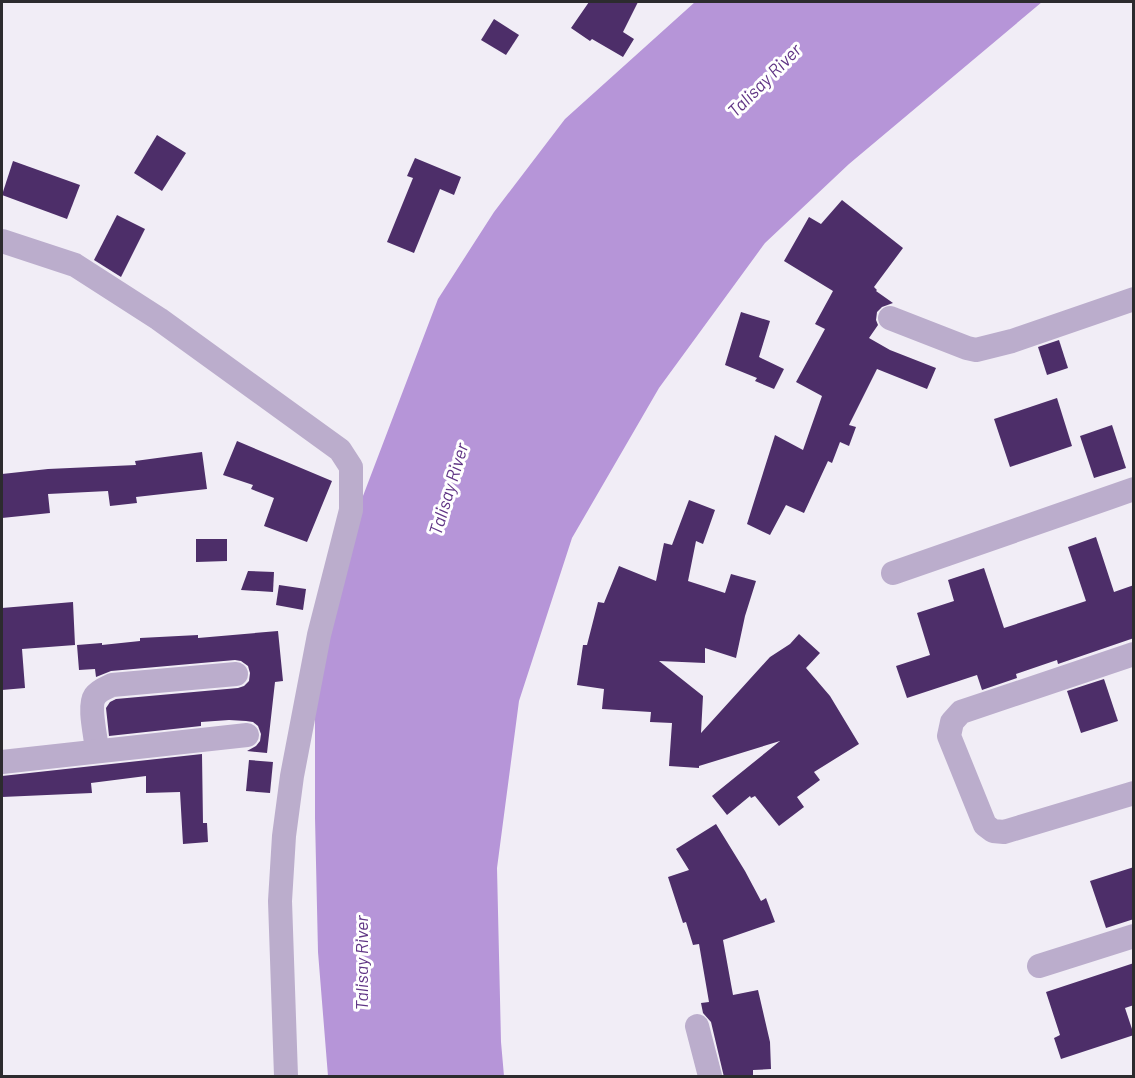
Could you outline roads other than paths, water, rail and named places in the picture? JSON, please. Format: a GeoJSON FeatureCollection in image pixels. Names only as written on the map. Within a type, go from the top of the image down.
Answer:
{"type":"FeatureCollection","features":[{"type":"Feature","properties":{"kind":"street"},"geometry":{"type":"LineString","coordinates":[[2,241],[75,265],[159,319],[340,450],[351,467],[351,510],[317,647],[292,776],[284,836],[280,901],[286,1077]]}},
{"type":"Feature","properties":{"kind":"street"},"geometry":{"type":"LineString","coordinates":[[891,318],[957,345],[976,350],[1012,341],[1134,299]]}},
{"type":"Feature","properties":{"kind":"street"},"geometry":{"type":"LineString","coordinates":[[893,573],[1134,489]]}},
{"type":"Feature","properties":{"kind":"street"},"geometry":{"type":"LineString","coordinates":[[1134,654],[961,712],[952,722],[949,736],[985,825],[993,831],[1004,832],[1134,793]]}},
{"type":"Feature","properties":{"kind":"street"},"geometry":{"type":"LineString","coordinates":[[97,750],[92,707],[93,697],[100,690],[112,685],[236,674]]}},
{"type":"Feature","properties":{"kind":"street"},"geometry":{"type":"LineString","coordinates":[[2,762],[247,735]]}},
{"type":"Feature","properties":{"kind":"street"},"geometry":{"type":"LineString","coordinates":[[1039,966],[1134,936]]}},
{"type":"Feature","properties":{"kind":"street"},"geometry":{"type":"LineString","coordinates":[[697,1026],[710,1077]]}},
{"type":"Feature","properties":{"kind":"water","name":"Talisay River"},"geometry":{"type":"Polygon","coordinates":[[[695,2],[1042,2],[849,164],[765,243],[659,388],[572,538],[519,701],[497,868],[501,1042],[504,1076],[328,1076],[318,952],[315,694],[355,517],[438,299],[494,212],[565,119],[695,2]]]}}]}
